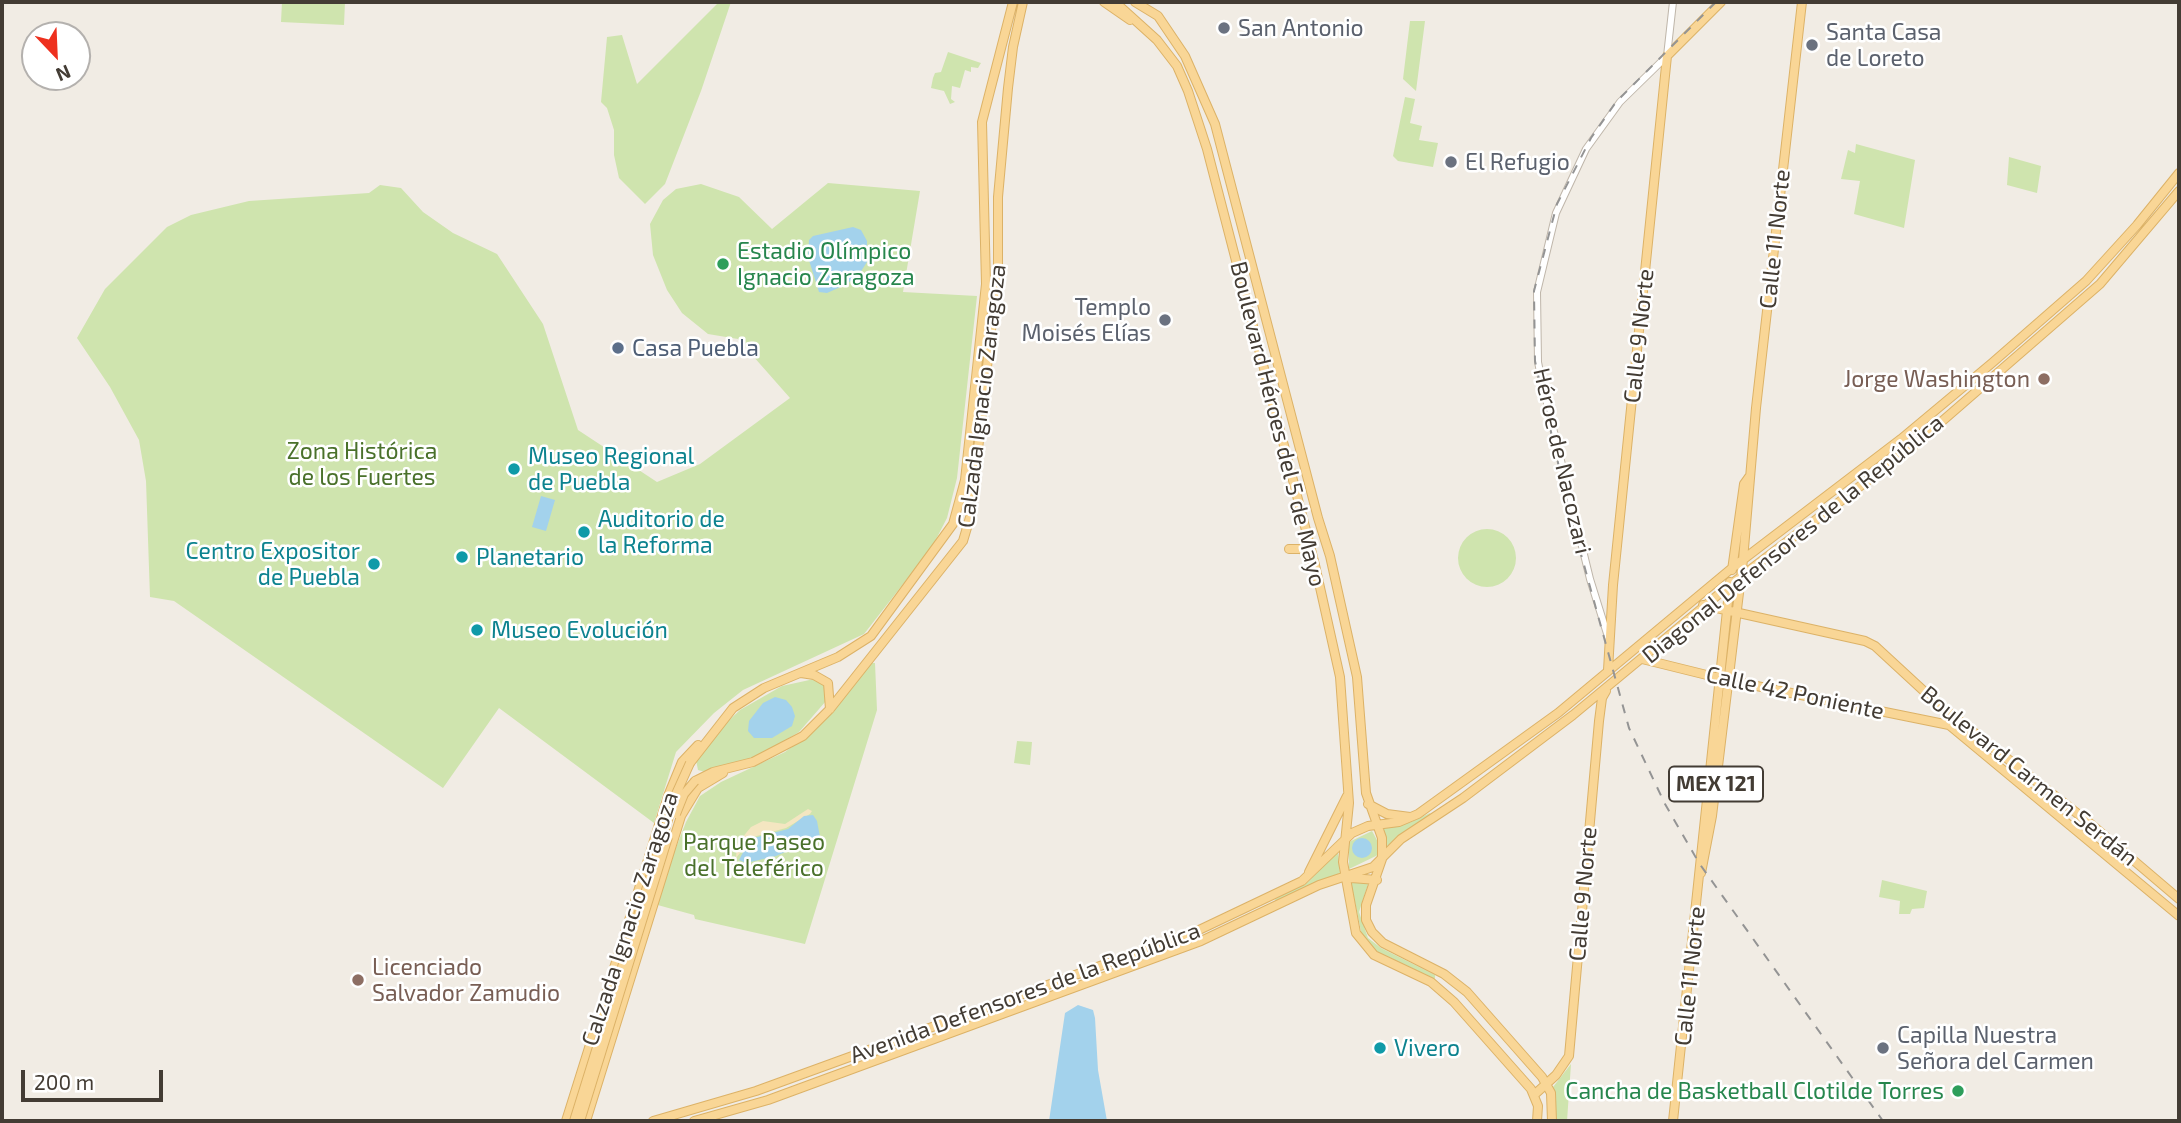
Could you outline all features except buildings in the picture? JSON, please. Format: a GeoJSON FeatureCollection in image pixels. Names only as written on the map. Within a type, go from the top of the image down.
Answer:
{"type":"FeatureCollection","features":[{"type":"Feature","properties":{"kind":"main road","name":"Calzada Ignacio Zaragoza"},"geometry":{"type":"LineString","coordinates":[[566,1121],[668,796],[682,762],[733,708],[754,694],[851,650],[882,624],[947,536],[961,502],[986,284],[982,122],[1013,2]]}},
{"type":"Feature","properties":{"kind":"main road","name":"Calzada Ignacio Zaragoza"},"geometry":{"type":"LineString","coordinates":[[586,1117],[688,800],[698,788],[729,770],[790,745],[830,709],[963,541],[974,522],[998,266],[998,197],[1008,88],[1013,47],[1023,2]]}},
{"type":"Feature","properties":{"kind":"main road"},"geometry":{"type":"LineString","coordinates":[[1104,2],[1157,40]]}},
{"type":"Feature","properties":{"kind":"main road","name":"Boulevard Héroes del 5 de Mayo"},"geometry":{"type":"LineString","coordinates":[[1115,2],[1157,40],[1177,66],[1188,91],[1207,149],[1315,565],[1338,662],[1348,793],[1343,840],[1345,877],[1356,933],[1368,949],[1442,990],[1534,1095]]}},
{"type":"Feature","properties":{"kind":"main road","name":"Boulevard Héroes del 5 de Mayo"},"geometry":{"type":"LineString","coordinates":[[1135,2],[1158,16],[1185,56],[1215,124],[1330,556],[1357,677],[1368,804],[1382,838],[1382,859]]}},
{"type":"Feature","properties":{"kind":"main road"},"geometry":{"type":"LineString","coordinates":[[1142,2],[1158,16]]}},
{"type":"Feature","properties":{"kind":"main road","name":"Héroe de Nacozari"},"geometry":{"type":"LineString","coordinates":[[1667,56],[1721,2]]}},
{"type":"Feature","properties":{"kind":"main road","name":"Calle 11 Norte"},"geometry":{"type":"LineString","coordinates":[[1731,611],[1743,560],[1751,485],[1749,477],[1802,2]]}},
{"type":"Feature","properties":{"kind":"main road","name":"Calle 9 Norte"},"geometry":{"type":"LineString","coordinates":[[1608,670],[1667,56]]}},
{"type":"Feature","properties":{"kind":"main road","name":"Diagonal Defensores de la República"},"geometry":{"type":"LineString","coordinates":[[1376,824],[1413,817],[1464,784],[1558,713],[1732,568],[1901,439],[2086,281],[2137,225],[2179,173]]}},
{"type":"Feature","properties":{"kind":"main road","name":"Diagonal Defensores de la República"},"geometry":{"type":"LineString","coordinates":[[1382,859],[1401,839],[1463,798],[1642,659],[1730,585],[1917,443],[2050,330],[2114,270],[2179,191]]}},
{"type":"Feature","properties":{"kind":"main road","name":"Calle 11 Norte"},"geometry":{"type":"LineString","coordinates":[[1674,1121],[1701,873],[1712,816],[1731,611],[1730,585],[1744,484],[1749,477]]}},
{"type":"Feature","properties":{"kind":"main road"},"geometry":{"type":"LineString","coordinates":[[1289,549],[1302,549],[1315,565]]}},
{"type":"Feature","properties":{"kind":"main road","name":"Boulevard Carmen Serdán"},"geometry":{"type":"LineString","coordinates":[[1690,603],[1866,641],[1939,705],[2092,825],[2179,899]]}},
{"type":"Feature","properties":{"kind":"main road","name":"Calle 42 Poniente"},"geometry":{"type":"LineString","coordinates":[[1642,659],[1723,679],[1949,725]]}},
{"type":"Feature","properties":{"kind":"main road"},"geometry":{"type":"LineString","coordinates":[[797,673],[814,675],[828,683],[830,709]]}},
{"type":"Feature","properties":{"kind":"main road","name":"Calle 9 Norte"},"geometry":{"type":"LineString","coordinates":[[1534,1095],[1565,1065],[1569,1056],[1599,721],[1602,698],[1612,682]]}},
{"type":"Feature","properties":{"kind":"main road"},"geometry":{"type":"LineString","coordinates":[[1937,723],[1941,715],[1939,705]]}},
{"type":"Feature","properties":{"kind":"main road","name":"Boulevard Carmen Serdán"},"geometry":{"type":"LineString","coordinates":[[1949,725],[2179,916]]}},
{"type":"Feature","properties":{"kind":"main road","name":"Calzada Ignacio Zaragoza"},"geometry":{"type":"LineString","coordinates":[[574,1121],[676,794],[690,763],[715,728]]}},
{"type":"Feature","properties":{"kind":"main road","name":"Calzada Ignacio Zaragoza"},"geometry":{"type":"LineString","coordinates":[[586,1117],[678,807],[695,781],[713,772],[729,770]]}},
{"type":"Feature","properties":{"kind":"main road"},"geometry":{"type":"LineString","coordinates":[[1304,879],[1330,836],[1348,793]]}},
{"type":"Feature","properties":{"kind":"main road"},"geometry":{"type":"LineString","coordinates":[[1368,804],[1387,814],[1413,817]]}},
{"type":"Feature","properties":{"kind":"main road","name":"Avenida Defensores de la República"},"geometry":{"type":"LineString","coordinates":[[653,1121],[756,1091],[1134,955],[1241,912],[1304,879],[1343,840],[1360,829],[1376,824]]}},
{"type":"Feature","properties":{"kind":"main road"},"geometry":{"type":"LineString","coordinates":[[1401,839],[1366,905],[1366,919],[1372,932],[1383,943],[1438,970],[1457,984],[1547,1085],[1552,1102],[1552,1121]]}},
{"type":"Feature","properties":{"kind":"main road"},"geometry":{"type":"LineString","coordinates":[[1377,880],[1382,859]]}},
{"type":"Feature","properties":{"kind":"main road","name":"Avenida Defensores de la República"},"geometry":{"type":"LineString","coordinates":[[694,1121],[760,1102],[1201,941],[1328,881],[1368,869],[1382,859]]}},
{"type":"Feature","properties":{"kind":"main road"},"geometry":{"type":"LineString","coordinates":[[1345,877],[1377,880]]}},
{"type":"Feature","properties":{"kind":"main road"},"geometry":{"type":"LineString","coordinates":[[1328,881],[1341,887],[1349,900]]}},
{"type":"Feature","properties":{"kind":"main road"},"geometry":{"type":"LineString","coordinates":[[641,882],[646,891],[660,886]]}},
{"type":"Feature","properties":{"kind":"main road"},"geometry":{"type":"LineString","coordinates":[[632,911],[643,912],[650,919]]}},
{"type":"Feature","properties":{"kind":"main road"},"geometry":{"type":"LineString","coordinates":[[595,1032],[603,1034],[615,1029]]}},
{"type":"Feature","properties":{"kind":"main road"},"geometry":{"type":"LineString","coordinates":[[595,1032],[602,1036],[609,1048]]}},
{"type":"Feature","properties":{"kind":"main road"},"geometry":{"type":"LineString","coordinates":[[1534,1095],[1538,1106],[1537,1121]]}},
{"type":"Feature","properties":{"kind":"main road"},"geometry":{"type":"LineString","coordinates":[[571,1105],[586,1117]]}},
{"type":"Feature","properties":{"kind":"street","name":"Calle 9 Norte"},"geometry":{"type":"LineString","coordinates":[[1667,56],[1673,2]]}},
{"type":"Feature","properties":{"kind":"street","name":"Héroe de Nacozari"},"geometry":{"type":"LineString","coordinates":[[1609,642],[1590,579],[1543,387],[1538,362],[1537,292],[1556,213],[1586,149],[1620,102],[1667,56]]}},
{"type":"Feature","properties":{"kind":"green space"},"geometry":{"type":"Polygon","coordinates":[[[282,2],[345,2],[344,25],[281,22],[282,2]]]}},
{"type":"Feature","properties":{"kind":"green space"},"geometry":{"type":"Polygon","coordinates":[[[719,2],[731,2],[701,91],[665,184],[645,204],[619,178],[614,155],[614,130],[607,108],[601,102],[607,37],[622,35],[637,84],[719,2]]]}},
{"type":"Feature","properties":{"kind":"green space"},"geometry":{"type":"Polygon","coordinates":[[[1410,21],[1425,21],[1416,91],[1403,79],[1410,21]]]}},
{"type":"Feature","properties":{"kind":"green space"},"geometry":{"type":"Polygon","coordinates":[[[948,52],[981,63],[978,68],[971,67],[971,72],[965,70],[960,88],[952,86],[951,99],[955,102],[950,104],[944,91],[931,88],[935,73],[941,72],[948,52]]]}},
{"type":"Feature","properties":{"kind":"green space"},"geometry":{"type":"Polygon","coordinates":[[[1405,97],[1415,99],[1410,123],[1422,126],[1419,140],[1438,143],[1433,167],[1398,161],[1393,156],[1405,97]]]}},
{"type":"Feature","properties":{"kind":"green space"},"geometry":{"type":"Polygon","coordinates":[[[1856,144],[1915,160],[1904,228],[1854,214],[1860,181],[1841,179],[1848,150],[1855,153],[1856,144]]]}},
{"type":"Feature","properties":{"kind":"green space"},"geometry":{"type":"Polygon","coordinates":[[[2009,157],[2041,166],[2037,193],[2007,185],[2009,157]]]}},
{"type":"Feature","properties":{"kind":"green space","name":"Zona Histórica de los Fuertes"},"geometry":{"type":"Polygon","coordinates":[[[828,183],[920,191],[903,292],[977,296],[957,478],[947,518],[932,547],[864,634],[743,690],[714,713],[676,752],[654,823],[499,708],[443,788],[174,601],[150,597],[146,481],[139,440],[110,387],[77,338],[105,289],[167,227],[191,215],[249,201],[369,193],[380,185],[401,188],[423,212],[453,233],[497,254],[543,324],[578,430],[657,482],[700,464],[790,398],[738,339],[708,334],[682,313],[667,290],[653,255],[650,224],[663,200],[676,189],[701,184],[739,197],[772,229],[828,183]]]}},
{"type":"Feature","properties":{"kind":"green space"},"geometry":{"type":"Polygon","coordinates":[[[1487,529],[1503,534],[1511,542],[1516,558],[1511,574],[1503,582],[1487,587],[1471,582],[1463,574],[1458,558],[1463,542],[1471,534],[1487,529]]]}},
{"type":"Feature","properties":{"kind":"green space","name":"Parque Paseo del Teleférico"},"geometry":{"type":"Polygon","coordinates":[[[871,663],[875,663],[877,710],[805,944],[695,919],[694,915],[654,904],[686,822],[700,796],[721,782],[785,752],[814,730],[871,663]]]}},
{"type":"Feature","properties":{"kind":"green space"},"geometry":{"type":"Polygon","coordinates":[[[814,679],[824,685],[826,701],[799,732],[759,756],[705,772],[698,770],[696,760],[722,727],[740,710],[782,686],[814,679]]]}},
{"type":"Feature","properties":{"kind":"green space"},"geometry":{"type":"Polygon","coordinates":[[[1017,741],[1032,742],[1030,765],[1014,763],[1017,741]]]}},
{"type":"Feature","properties":{"kind":"green space"},"geometry":{"type":"Polygon","coordinates":[[[1430,813],[1431,815],[1387,846],[1381,828],[1411,822],[1430,813]]]}},
{"type":"Feature","properties":{"kind":"green space"},"geometry":{"type":"Polygon","coordinates":[[[1372,831],[1378,842],[1378,855],[1349,869],[1349,842],[1372,831]]]}},
{"type":"Feature","properties":{"kind":"green space"},"geometry":{"type":"Polygon","coordinates":[[[1338,852],[1340,873],[1276,902],[1275,899],[1308,882],[1338,852]]]}},
{"type":"Feature","properties":{"kind":"green space"},"geometry":{"type":"Polygon","coordinates":[[[1350,878],[1369,881],[1359,912],[1368,938],[1381,948],[1435,975],[1435,979],[1374,950],[1362,936],[1350,878]]]}},
{"type":"Feature","properties":{"kind":"green space"},"geometry":{"type":"Polygon","coordinates":[[[1882,880],[1927,891],[1924,908],[1912,909],[1910,914],[1899,914],[1900,901],[1879,897],[1882,880]]]}},
{"type":"Feature","properties":{"kind":"green space"},"geometry":{"type":"Polygon","coordinates":[[[1571,1064],[1567,1121],[1554,1121],[1553,1087],[1571,1064]]]}},
{"type":"Feature","properties":{"kind":"sand"},"geometry":{"type":"Polygon","coordinates":[[[808,809],[812,811],[810,814],[786,828],[753,837],[736,858],[737,844],[751,827],[763,821],[785,824],[808,809]]]}},
{"type":"Feature","properties":{"kind":"water"},"geometry":{"type":"Polygon","coordinates":[[[853,227],[861,230],[867,241],[867,262],[858,276],[845,285],[827,293],[819,292],[808,257],[809,240],[813,236],[853,227]]]}},
{"type":"Feature","properties":{"kind":"water"},"geometry":{"type":"Polygon","coordinates":[[[541,496],[555,500],[546,531],[532,527],[541,496]]]}},
{"type":"Feature","properties":{"kind":"water"},"geometry":{"type":"Polygon","coordinates":[[[775,697],[786,700],[792,707],[795,716],[792,726],[772,738],[754,738],[748,731],[749,721],[763,703],[775,697]]]}},
{"type":"Feature","properties":{"kind":"water"},"geometry":{"type":"Polygon","coordinates":[[[813,815],[820,837],[817,844],[801,845],[776,856],[746,863],[739,860],[750,839],[788,829],[804,816],[813,815]]]}},
{"type":"Feature","properties":{"kind":"water"},"geometry":{"type":"Polygon","coordinates":[[[1362,838],[1369,841],[1372,848],[1369,855],[1362,858],[1355,855],[1352,848],[1355,841],[1362,838]]]}},
{"type":"Feature","properties":{"kind":"water"},"geometry":{"type":"Polygon","coordinates":[[[1078,1005],[1093,1010],[1095,1018],[1098,1070],[1107,1121],[1049,1121],[1065,1013],[1078,1005]]]}},
{"type":"Feature","properties":{"kind":"railway"},"geometry":{"type":"LineString","coordinates":[[1716,2],[1616,102],[1591,138],[1557,204],[1534,291],[1535,361],[1568,507],[1629,728],[1665,804],[1699,863],[1883,1121]]}},
{"type":"Feature","properties":{"kind":"place","name":"San Antonio"},"geometry":{"type":"Point","coordinates":[1224,28]}},
{"type":"Feature","properties":{"kind":"place","name":"Santa Casa de Loreto"},"geometry":{"type":"Point","coordinates":[1812,45]}},
{"type":"Feature","properties":{"kind":"place","name":"El Refugio"},"geometry":{"type":"Point","coordinates":[1451,162]}},
{"type":"Feature","properties":{"kind":"place","name":"Estadio Olímpico Ignacio Zaragoza"},"geometry":{"type":"Point","coordinates":[723,264]}},
{"type":"Feature","properties":{"kind":"place","name":"Templo Moisés Elías"},"geometry":{"type":"Point","coordinates":[1165,320]}},
{"type":"Feature","properties":{"kind":"place","name":"Casa Puebla"},"geometry":{"type":"Point","coordinates":[618,348]}},
{"type":"Feature","properties":{"kind":"place","name":"Jorge Washington"},"geometry":{"type":"Point","coordinates":[2044,379]}},
{"type":"Feature","properties":{"kind":"place","name":"Museo Regional de Puebla"},"geometry":{"type":"Point","coordinates":[514,469]}},
{"type":"Feature","properties":{"kind":"place","name":"Auditorio de la Reforma"},"geometry":{"type":"Point","coordinates":[584,532]}},
{"type":"Feature","properties":{"kind":"place","name":"Planetario"},"geometry":{"type":"Point","coordinates":[462,557]}},
{"type":"Feature","properties":{"kind":"place","name":"Centro Expositor de Puebla"},"geometry":{"type":"Point","coordinates":[374,564]}},
{"type":"Feature","properties":{"kind":"place","name":"Museo Evolución"},"geometry":{"type":"Point","coordinates":[477,630]}},
{"type":"Feature","properties":{"kind":"place","name":"Licenciado Salvador Zamudio"},"geometry":{"type":"Point","coordinates":[358,980]}},
{"type":"Feature","properties":{"kind":"place","name":"Vivero"},"geometry":{"type":"Point","coordinates":[1380,1048]}},
{"type":"Feature","properties":{"kind":"place","name":"Capilla Nuestra Señora del Carmen"},"geometry":{"type":"Point","coordinates":[1883,1048]}},
{"type":"Feature","properties":{"kind":"place","name":"Cancha de Basketball Clotilde Torres"},"geometry":{"type":"Point","coordinates":[1958,1091]}}]}
